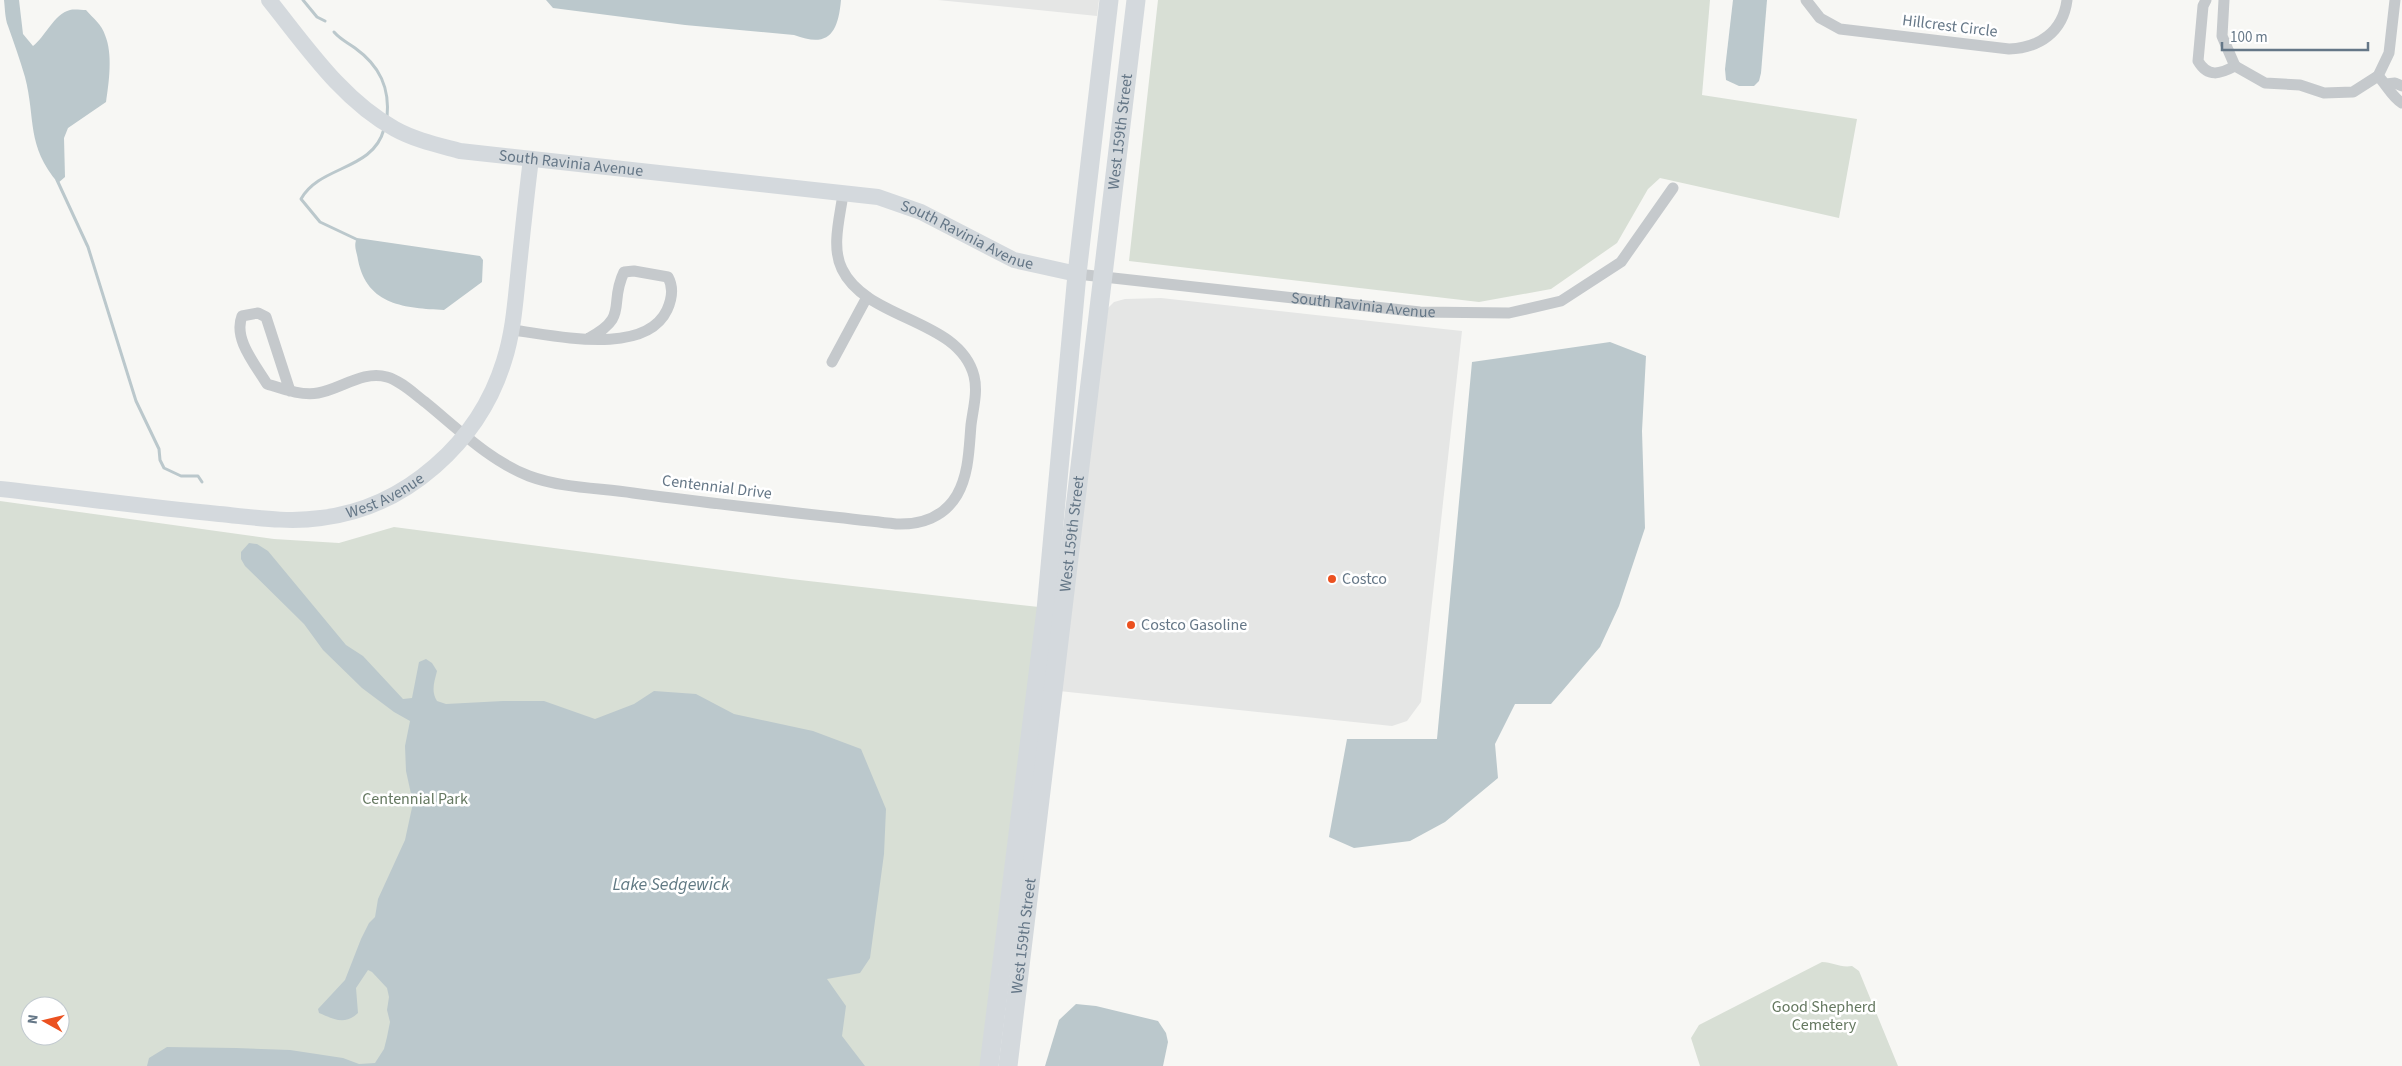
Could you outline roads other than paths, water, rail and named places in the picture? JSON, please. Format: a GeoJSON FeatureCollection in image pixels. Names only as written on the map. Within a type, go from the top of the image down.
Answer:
{"type":"FeatureCollection","features":[{"type":"Feature","properties":{"kind":"main road","name":"West 159th Street"},"geometry":{"type":"LineString","coordinates":[[989,1066],[1046,610],[1077,274],[1109,0]]}},
{"type":"Feature","properties":{"kind":"main road","name":"West 159th Street"},"geometry":{"type":"LineString","coordinates":[[1008,1066],[1136,0]]}},
{"type":"Feature","properties":{"kind":"street","name":"South Ravinia Avenue"},"geometry":{"type":"LineString","coordinates":[[269,0],[320,63],[359,105],[394,129],[423,142],[460,151],[878,197],[922,212],[1014,260],[1077,274],[1420,312],[1509,313],[1561,302],[1621,262],[1673,188]]}},
{"type":"Feature","properties":{"kind":"street","name":"Hillcrest Circle"},"geometry":{"type":"LineString","coordinates":[[1808,4],[1820,18],[1840,29],[2015,49],[2034,46],[2051,33],[2060,22],[2067,0]]}},
{"type":"Feature","properties":{"kind":"street"},"geometry":{"type":"LineString","coordinates":[[2206,0],[2203,6],[2198,61],[2206,72],[2213,74],[2221,74],[2236,66]]}},
{"type":"Feature","properties":{"kind":"street"},"geometry":{"type":"LineString","coordinates":[[2224,0],[2222,36],[2236,66],[2265,83],[2300,85],[2324,93],[2353,92],[2363,86],[2382,80],[2402,86]]}},
{"type":"Feature","properties":{"kind":"street"},"geometry":{"type":"LineString","coordinates":[[2395,0],[2390,53],[2382,80],[2393,97],[2402,103]]}},
{"type":"Feature","properties":{"kind":"street","name":"West Avenue"},"geometry":{"type":"LineString","coordinates":[[0,489],[265,518],[320,518],[360,510],[414,483],[453,450],[467,435],[493,391],[504,361],[512,330],[531,159]]}},
{"type":"Feature","properties":{"kind":"street"},"geometry":{"type":"LineString","coordinates":[[832,362],[867,298],[854,285],[842,268],[838,253],[843,194]]}},
{"type":"Feature","properties":{"kind":"street"},"geometry":{"type":"LineString","coordinates":[[512,330],[589,338],[627,338],[656,326],[664,318],[670,305],[673,289],[668,278],[634,271],[624,272],[620,281],[613,320],[605,329],[589,338]]}},
{"type":"Feature","properties":{"kind":"street","name":"Centennial Drive"},"geometry":{"type":"LineString","coordinates":[[290,391],[266,317],[258,313],[242,316],[239,324],[242,342],[267,384],[290,391],[318,393],[361,378],[375,375],[388,377],[404,386],[508,466],[530,476],[555,482],[912,525],[938,514],[951,504],[962,487],[976,392],[974,375],[966,359],[954,346],[934,332],[867,298]]}},
{"type":"Feature","properties":{"kind":"water"},"geometry":{"type":"Polygon","coordinates":[[[4,0],[19,0],[23,34],[33,46],[59,16],[70,10],[86,10],[104,31],[109,51],[110,68],[106,102],[68,128],[64,138],[65,177],[58,183],[48,169],[36,144],[25,77],[7,23],[4,0]]]}},
{"type":"Feature","properties":{"kind":"water"},"geometry":{"type":"Polygon","coordinates":[[[546,0],[841,0],[840,12],[834,29],[823,39],[815,40],[794,35],[685,25],[553,8],[546,0]]]}},
{"type":"Feature","properties":{"kind":"water"},"geometry":{"type":"Polygon","coordinates":[[[1733,0],[1767,0],[1761,73],[1759,81],[1754,86],[1739,86],[1726,80],[1725,69],[1733,0]]]}},
{"type":"Feature","properties":{"kind":"water"},"geometry":{"type":"Polygon","coordinates":[[[357,238],[480,256],[483,260],[482,282],[444,310],[416,308],[390,302],[379,296],[370,287],[363,275],[355,244],[357,238]]]}},
{"type":"Feature","properties":{"kind":"water"},"geometry":{"type":"Polygon","coordinates":[[[1610,342],[1646,356],[1642,431],[1645,528],[1619,606],[1600,647],[1551,704],[1515,704],[1495,744],[1498,778],[1445,822],[1410,841],[1354,848],[1329,837],[1347,739],[1437,739],[1472,362],[1610,342]]]}},
{"type":"Feature","properties":{"kind":"water","name":"Lake Sedgewick"},"geometry":{"type":"Polygon","coordinates":[[[249,543],[257,544],[268,551],[346,645],[363,656],[403,699],[412,698],[419,662],[426,659],[432,663],[437,671],[434,687],[435,697],[437,701],[446,704],[544,701],[595,719],[634,704],[654,691],[696,694],[734,714],[813,731],[861,749],[886,809],[884,854],[870,958],[860,973],[827,979],[846,1006],[842,1036],[865,1066],[147,1066],[149,1058],[167,1047],[290,1050],[343,1058],[359,1064],[375,1063],[384,1049],[390,1022],[387,1010],[389,997],[387,988],[368,970],[356,988],[358,1013],[353,1017],[339,1020],[319,1013],[318,1009],[345,980],[361,939],[369,923],[375,917],[378,899],[405,840],[413,803],[406,771],[405,746],[410,721],[394,712],[362,688],[323,650],[304,624],[245,566],[241,559],[241,552],[249,543]]]}},
{"type":"Feature","properties":{"kind":"water"},"geometry":{"type":"Polygon","coordinates":[[[1076,1004],[1096,1006],[1158,1021],[1166,1033],[1168,1042],[1163,1066],[1045,1066],[1059,1020],[1076,1004]]]}},
{"type":"Feature","properties":{"kind":"waterway"},"geometry":{"type":"LineString","coordinates":[[303,0],[317,17],[325,21]]}},
{"type":"Feature","properties":{"kind":"waterway"},"geometry":{"type":"LineString","coordinates":[[334,32],[364,55],[382,78],[387,97],[387,118]]}},
{"type":"Feature","properties":{"kind":"waterway"},"geometry":{"type":"LineString","coordinates":[[356,239],[320,222],[301,199],[320,180],[358,161],[369,153],[378,143],[384,129]]}},
{"type":"Feature","properties":{"kind":"waterway"},"geometry":{"type":"LineString","coordinates":[[57,180],[88,247],[136,401],[159,449],[160,460],[164,468],[181,476],[198,476],[202,482]]}},
{"type":"Feature","properties":{"kind":"place","name":"Costco"},"geometry":{"type":"Point","coordinates":[1332,579]}},
{"type":"Feature","properties":{"kind":"place","name":"Costco Gasoline"},"geometry":{"type":"Point","coordinates":[1131,625]}},
{"type":"Feature","properties":{"kind":"park label","name":"Centennial Park"},"geometry":{"type":"Point","coordinates":[415,799]}},
{"type":"Feature","properties":{"kind":"park label","name":"Good Shepherd Cemetery"},"geometry":{"type":"Point","coordinates":[1824,1016]}}]}
